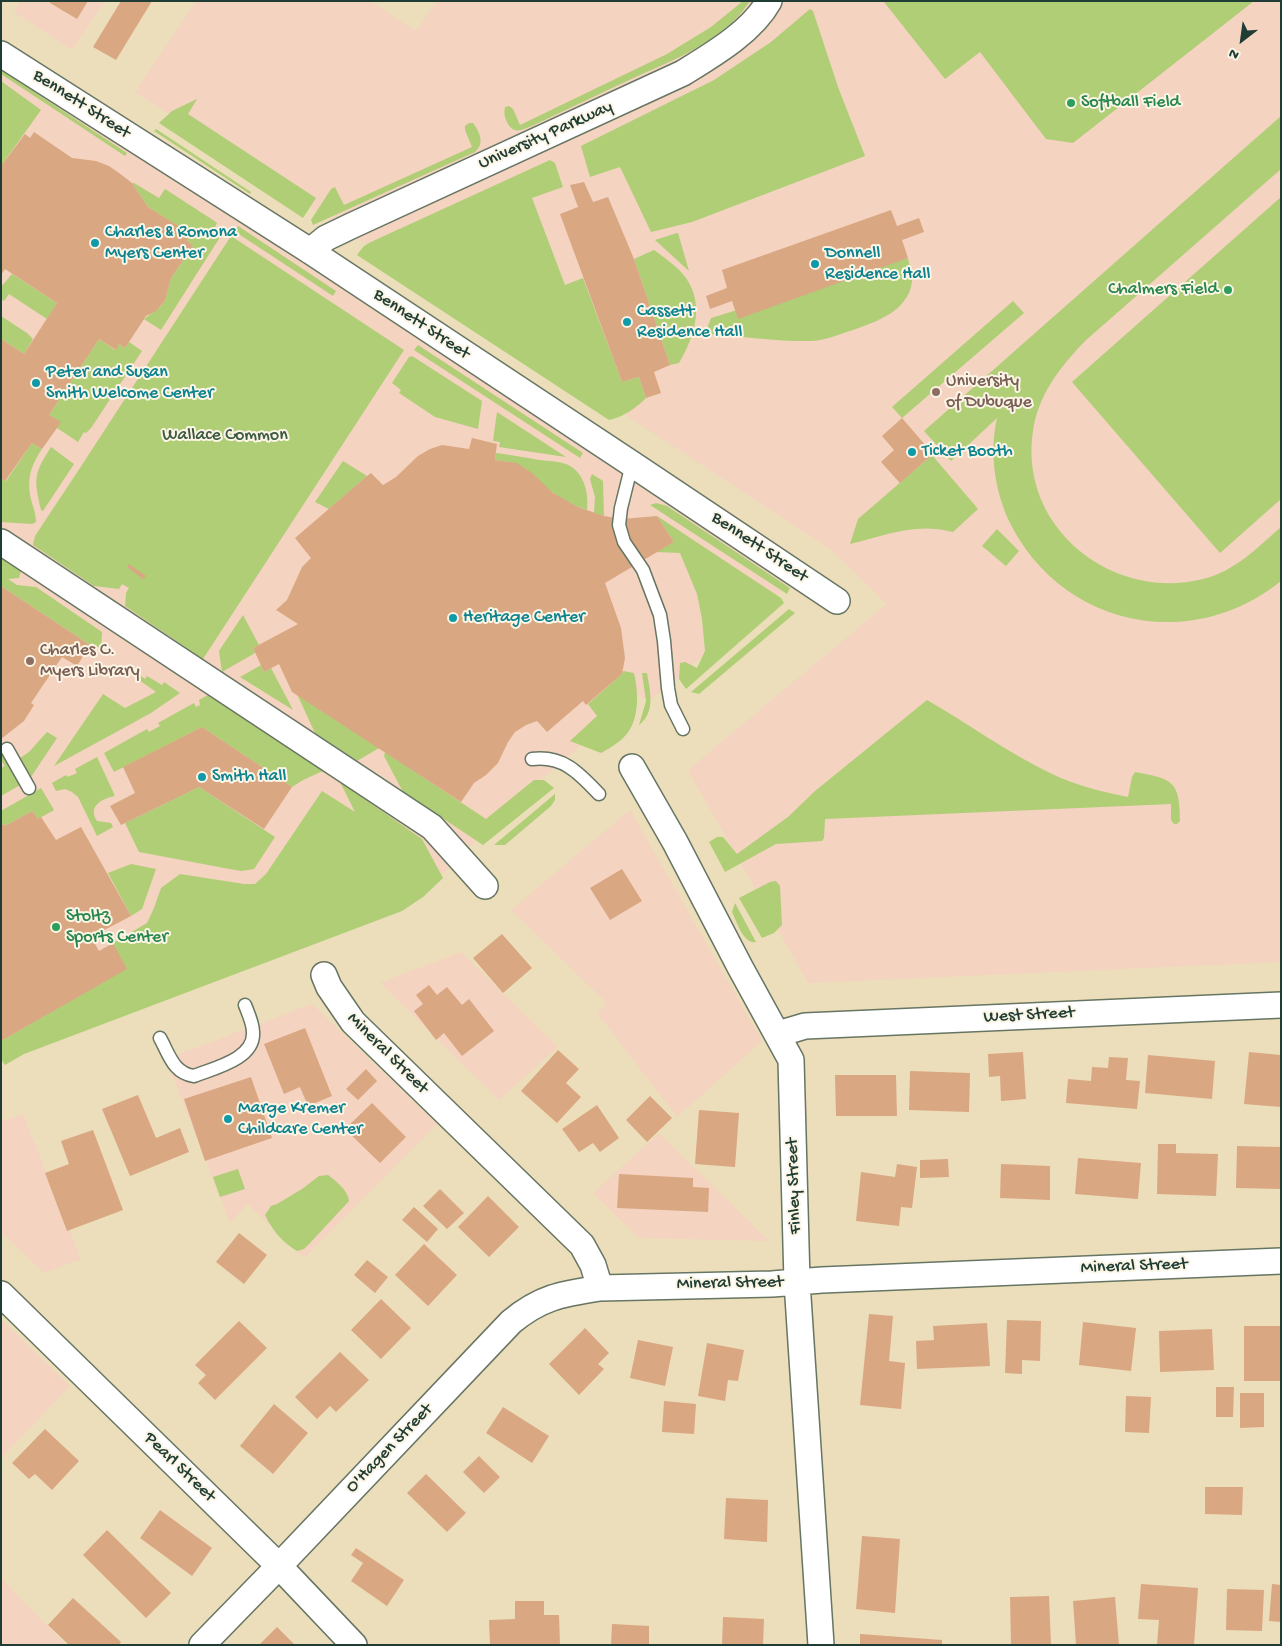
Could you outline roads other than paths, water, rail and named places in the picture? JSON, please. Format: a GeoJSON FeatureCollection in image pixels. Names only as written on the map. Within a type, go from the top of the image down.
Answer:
{"type":"FeatureCollection","features":[{"type":"Feature","properties":{"kind":"street","name":"University Parkway"},"geometry":{"type":"LineString","coordinates":[[310,251],[326,238],[351,226],[683,73],[714,53],[747,27],[763,11],[769,1]]}},
{"type":"Feature","properties":{"kind":"street","name":"Bennett Street"},"geometry":{"type":"LineString","coordinates":[[1,54],[310,251],[837,601]]}},
{"type":"Feature","properties":{"kind":"street"},"geometry":{"type":"LineString","coordinates":[[1,542],[432,827],[485,886]]}},
{"type":"Feature","properties":{"kind":"street","name":"Finley Street"},"geometry":{"type":"LineString","coordinates":[[632,767],[675,842],[740,968],[791,1060],[797,1282],[821,1645]]}},
{"type":"Feature","properties":{"kind":"street","name":"Mineral Street"},"geometry":{"type":"LineString","coordinates":[[324,975],[353,1022],[582,1245],[593,1265],[600,1288],[772,1284],[1281,1261]]}},
{"type":"Feature","properties":{"kind":"street","name":"West Street"},"geometry":{"type":"LineString","coordinates":[[778,1034],[805,1026],[1281,1005]]}},
{"type":"Feature","properties":{"kind":"street","name":"O'Hagen Street"},"geometry":{"type":"LineString","coordinates":[[202,1645],[511,1322],[528,1308],[558,1295],[600,1288]]}},
{"type":"Feature","properties":{"kind":"street","name":"Pearl Street"},"geometry":{"type":"LineString","coordinates":[[1,1294],[279,1566],[354,1645]]}},
{"type":"Feature","properties":{"kind":"lane"},"geometry":{"type":"LineString","coordinates":[[632,464],[619,524],[624,542],[643,570],[660,615],[671,705],[683,729]]}},
{"type":"Feature","properties":{"kind":"lane"},"geometry":{"type":"LineString","coordinates":[[7,749],[29,788]]}},
{"type":"Feature","properties":{"kind":"lane"},"geometry":{"type":"LineString","coordinates":[[532,759],[544,758],[562,763],[580,774],[598,794]]}},
{"type":"Feature","properties":{"kind":"lane"},"geometry":{"type":"LineString","coordinates":[[160,1038],[178,1070],[186,1075],[194,1076],[240,1057],[247,1051],[252,1041],[253,1031],[245,1005]]}},
{"type":"Feature","properties":{"kind":"place","name":"Softball Field"},"geometry":{"type":"Point","coordinates":[1071,103]}},
{"type":"Feature","properties":{"kind":"place","name":"Charles & Romona Myers Center"},"geometry":{"type":"Point","coordinates":[95,243]}},
{"type":"Feature","properties":{"kind":"place","name":"Donnell Residence Hall"},"geometry":{"type":"Point","coordinates":[815,264]}},
{"type":"Feature","properties":{"kind":"place","name":"Chalmers Field"},"geometry":{"type":"Point","coordinates":[1228,290]}},
{"type":"Feature","properties":{"kind":"place","name":"Cassett Residence Hall"},"geometry":{"type":"Point","coordinates":[627,322]}},
{"type":"Feature","properties":{"kind":"place","name":"Peter and Susan Smith Welcome Center"},"geometry":{"type":"Point","coordinates":[36,383]}},
{"type":"Feature","properties":{"kind":"place","name":"University of Dubuque"},"geometry":{"type":"Point","coordinates":[936,392]}},
{"type":"Feature","properties":{"kind":"place","name":"Ticket Booth"},"geometry":{"type":"Point","coordinates":[912,452]}},
{"type":"Feature","properties":{"kind":"place","name":"Heritage Center"},"geometry":{"type":"Point","coordinates":[453,618]}},
{"type":"Feature","properties":{"kind":"place","name":"Charles C. Myers Library"},"geometry":{"type":"Point","coordinates":[30,661]}},
{"type":"Feature","properties":{"kind":"place","name":"Smith Hall"},"geometry":{"type":"Point","coordinates":[202,777]}},
{"type":"Feature","properties":{"kind":"place","name":"Stoltz Sports Center"},"geometry":{"type":"Point","coordinates":[56,927]}},
{"type":"Feature","properties":{"kind":"place","name":"Marge Kremer Childcare Center"},"geometry":{"type":"Point","coordinates":[228,1119]}},
{"type":"Feature","properties":{"kind":"park label","name":"Wallace Common"},"geometry":{"type":"Point","coordinates":[225,436]}}]}
